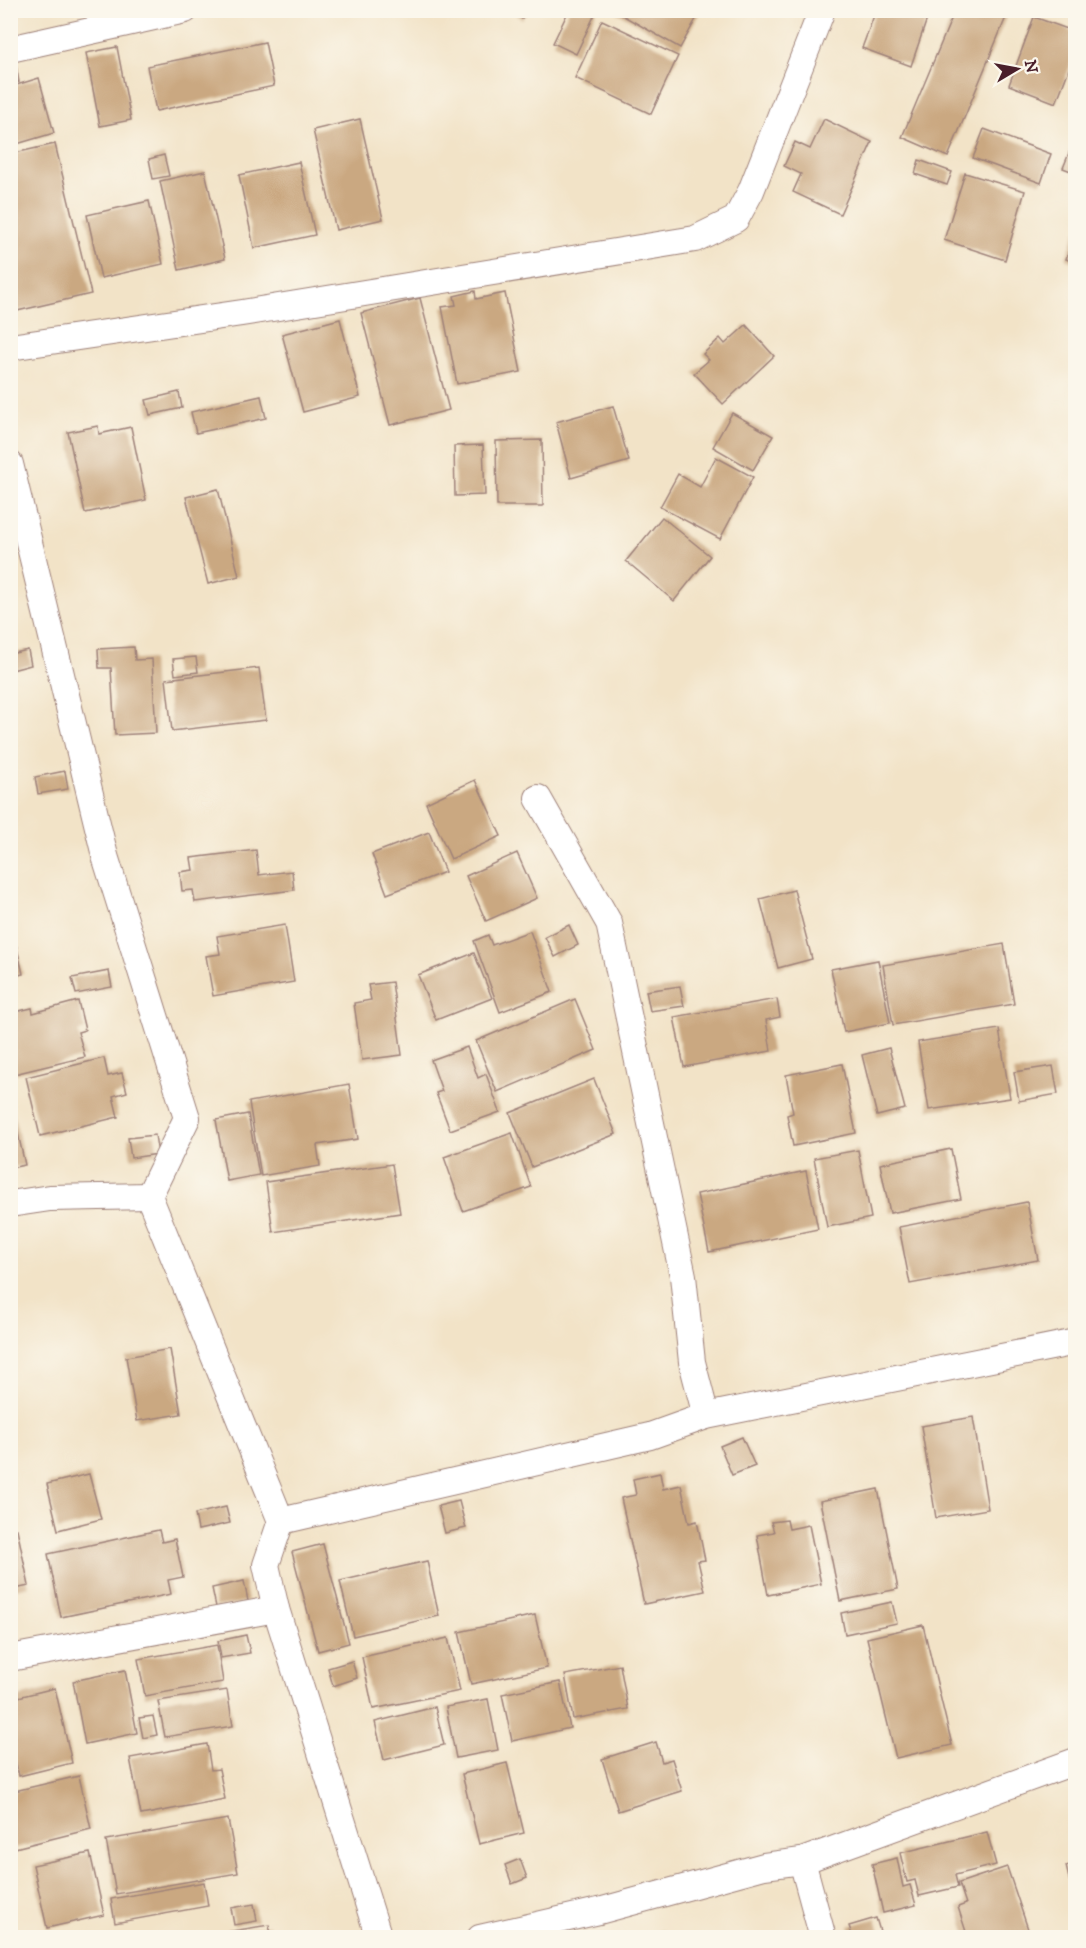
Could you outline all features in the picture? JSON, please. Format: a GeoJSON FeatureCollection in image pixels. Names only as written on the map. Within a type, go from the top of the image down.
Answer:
{"type":"FeatureCollection","features":[{"type":"Feature","properties":{"kind":"street"},"geometry":{"type":"LineString","coordinates":[[10,49],[185,10]]}},
{"type":"Feature","properties":{"kind":"street"},"geometry":{"type":"LineString","coordinates":[[10,347],[254,311],[695,239],[736,219],[751,191],[822,10]]}},
{"type":"Feature","properties":{"kind":"street"},"geometry":{"type":"LineString","coordinates":[[10,464],[105,856],[187,1118],[149,1196],[281,1521],[266,1565],[276,1609],[379,1938]]}},
{"type":"Feature","properties":{"kind":"street"},"geometry":{"type":"LineString","coordinates":[[538,798],[609,923],[681,1264],[692,1362],[706,1416]]}},
{"type":"Feature","properties":{"kind":"street"},"geometry":{"type":"LineString","coordinates":[[10,1203],[50,1198],[149,1196]]}},
{"type":"Feature","properties":{"kind":"street"},"geometry":{"type":"LineString","coordinates":[[281,1521],[650,1436],[706,1416],[1076,1342]]}},
{"type":"Feature","properties":{"kind":"street"},"geometry":{"type":"LineString","coordinates":[[10,1658],[276,1609]]}},
{"type":"Feature","properties":{"kind":"street"},"geometry":{"type":"LineString","coordinates":[[480,1938],[611,1908],[764,1866],[802,1861],[1076,1761]]}},
{"type":"Feature","properties":{"kind":"street"},"geometry":{"type":"LineString","coordinates":[[802,1861],[823,1938]]}},
{"type":"Feature","properties":{"kind":"building"},"geometry":{"type":"Polygon","coordinates":[[[512,10],[529,10],[522,19],[512,10]]]}},
{"type":"Feature","properties":{"kind":"building"},"geometry":{"type":"Polygon","coordinates":[[[569,10],[597,10],[576,54],[553,43],[569,10]]]}},
{"type":"Feature","properties":{"kind":"building"},"geometry":{"type":"Polygon","coordinates":[[[613,10],[701,10],[680,48],[613,10]]]}},
{"type":"Feature","properties":{"kind":"building"},"geometry":{"type":"Polygon","coordinates":[[[876,10],[930,10],[911,66],[862,48],[876,10]]]}},
{"type":"Feature","properties":{"kind":"building"},"geometry":{"type":"Polygon","coordinates":[[[955,10],[1009,10],[948,157],[902,137],[955,10]]]}},
{"type":"Feature","properties":{"kind":"building"},"geometry":{"type":"Polygon","coordinates":[[[1034,17],[1076,32],[1076,51],[1056,103],[1009,85],[1034,17]]]}},
{"type":"Feature","properties":{"kind":"building"},"geometry":{"type":"Polygon","coordinates":[[[602,20],[678,56],[651,114],[575,78],[602,20]]]}},
{"type":"Feature","properties":{"kind":"building"},"geometry":{"type":"Polygon","coordinates":[[[265,42],[274,86],[156,111],[147,66],[265,42]]]}},
{"type":"Feature","properties":{"kind":"building"},"geometry":{"type":"Polygon","coordinates":[[[117,47],[131,120],[100,126],[86,53],[117,47]]]}},
{"type":"Feature","properties":{"kind":"building"},"geometry":{"type":"Polygon","coordinates":[[[15,59],[19,82],[10,83],[10,60],[15,59]]]}},
{"type":"Feature","properties":{"kind":"building"},"geometry":{"type":"Polygon","coordinates":[[[39,78],[54,133],[10,146],[10,87],[39,78]]]}},
{"type":"Feature","properties":{"kind":"building"},"geometry":{"type":"Polygon","coordinates":[[[360,119],[383,219],[336,230],[313,130],[360,119]]]}},
{"type":"Feature","properties":{"kind":"building"},"geometry":{"type":"Polygon","coordinates":[[[824,119],[872,142],[840,214],[793,192],[801,174],[784,166],[795,142],[810,149],[824,119]]]}},
{"type":"Feature","properties":{"kind":"building"},"geometry":{"type":"Polygon","coordinates":[[[984,129],[1051,154],[1041,183],[973,158],[984,129]]]}},
{"type":"Feature","properties":{"kind":"building"},"geometry":{"type":"Polygon","coordinates":[[[1076,136],[1076,173],[1063,168],[1076,136]]]}},
{"type":"Feature","properties":{"kind":"building"},"geometry":{"type":"Polygon","coordinates":[[[55,144],[91,294],[17,311],[10,284],[10,154],[55,144]]]}},
{"type":"Feature","properties":{"kind":"building"},"geometry":{"type":"Polygon","coordinates":[[[164,155],[169,176],[153,179],[149,159],[164,155]]]}},
{"type":"Feature","properties":{"kind":"building"},"geometry":{"type":"Polygon","coordinates":[[[919,160],[952,172],[947,185],[915,174],[919,160]]]}},
{"type":"Feature","properties":{"kind":"building"},"geometry":{"type":"Polygon","coordinates":[[[299,162],[315,235],[254,248],[239,175],[299,162]]]}},
{"type":"Feature","properties":{"kind":"building"},"geometry":{"type":"Polygon","coordinates":[[[205,171],[225,259],[179,270],[160,181],[205,171]]]}},
{"type":"Feature","properties":{"kind":"building"},"geometry":{"type":"Polygon","coordinates":[[[965,173],[1025,191],[1005,260],[944,240],[965,173]]]}},
{"type":"Feature","properties":{"kind":"building"},"geometry":{"type":"Polygon","coordinates":[[[149,201],[163,264],[101,278],[87,215],[149,201]]]}},
{"type":"Feature","properties":{"kind":"building"},"geometry":{"type":"Polygon","coordinates":[[[1076,231],[1076,263],[1066,259],[1076,231]]]}},
{"type":"Feature","properties":{"kind":"building"},"geometry":{"type":"Polygon","coordinates":[[[475,291],[476,299],[505,293],[521,372],[457,384],[442,307],[456,305],[454,296],[475,291]]]}},
{"type":"Feature","properties":{"kind":"building"},"geometry":{"type":"Polygon","coordinates":[[[420,298],[449,410],[390,425],[361,313],[420,298]]]}},
{"type":"Feature","properties":{"kind":"building"},"geometry":{"type":"Polygon","coordinates":[[[340,319],[360,397],[303,412],[282,334],[340,319]]]}},
{"type":"Feature","properties":{"kind":"building"},"geometry":{"type":"Polygon","coordinates":[[[746,325],[774,356],[723,404],[694,373],[709,360],[703,354],[720,338],[725,344],[746,325]]]}},
{"type":"Feature","properties":{"kind":"building"},"geometry":{"type":"Polygon","coordinates":[[[179,392],[182,408],[150,415],[146,400],[179,392]]]}},
{"type":"Feature","properties":{"kind":"building"},"geometry":{"type":"Polygon","coordinates":[[[261,396],[266,418],[196,433],[191,412],[261,396]]]}},
{"type":"Feature","properties":{"kind":"building"},"geometry":{"type":"Polygon","coordinates":[[[613,406],[629,461],[571,478],[556,422],[613,406]]]}},
{"type":"Feature","properties":{"kind":"building"},"geometry":{"type":"Polygon","coordinates":[[[732,413],[773,436],[753,470],[713,447],[732,413]]]}},
{"type":"Feature","properties":{"kind":"building"},"geometry":{"type":"Polygon","coordinates":[[[98,426],[99,434],[131,427],[146,500],[85,513],[68,432],[98,426]]]}},
{"type":"Feature","properties":{"kind":"building"},"geometry":{"type":"Polygon","coordinates":[[[542,440],[543,506],[497,506],[496,441],[542,440]]]}},
{"type":"Feature","properties":{"kind":"building"},"geometry":{"type":"Polygon","coordinates":[[[483,445],[485,495],[455,496],[454,446],[483,445]]]}},
{"type":"Feature","properties":{"kind":"building"},"geometry":{"type":"Polygon","coordinates":[[[716,457],[753,477],[720,539],[660,507],[678,474],[700,487],[716,457]]]}},
{"type":"Feature","properties":{"kind":"building"},"geometry":{"type":"Polygon","coordinates":[[[218,489],[239,576],[208,584],[186,497],[218,489]]]}},
{"type":"Feature","properties":{"kind":"building"},"geometry":{"type":"Polygon","coordinates":[[[662,517],[710,556],[674,601],[626,561],[662,517]]]}},
{"type":"Feature","properties":{"kind":"building"},"geometry":{"type":"Polygon","coordinates":[[[134,647],[135,660],[152,659],[156,733],[115,735],[111,668],[99,668],[98,649],[134,647]]]}},
{"type":"Feature","properties":{"kind":"building"},"geometry":{"type":"Polygon","coordinates":[[[28,650],[31,665],[12,670],[10,654],[28,650]]]}},
{"type":"Feature","properties":{"kind":"building"},"geometry":{"type":"Polygon","coordinates":[[[196,657],[198,672],[175,675],[173,659],[196,657]]]}},
{"type":"Feature","properties":{"kind":"building"},"geometry":{"type":"Polygon","coordinates":[[[259,668],[266,720],[172,731],[166,679],[259,668]]]}},
{"type":"Feature","properties":{"kind":"building"},"geometry":{"type":"Polygon","coordinates":[[[65,771],[68,789],[38,794],[35,777],[65,771]]]}},
{"type":"Feature","properties":{"kind":"building"},"geometry":{"type":"Polygon","coordinates":[[[475,780],[501,836],[451,859],[426,803],[475,780]]]}},
{"type":"Feature","properties":{"kind":"building"},"geometry":{"type":"Polygon","coordinates":[[[429,832],[445,872],[387,894],[372,854],[429,832]]]}},
{"type":"Feature","properties":{"kind":"building"},"geometry":{"type":"Polygon","coordinates":[[[256,850],[259,875],[292,871],[294,890],[195,902],[193,890],[182,891],[180,872],[193,870],[191,858],[256,850]]]}},
{"type":"Feature","properties":{"kind":"building"},"geometry":{"type":"Polygon","coordinates":[[[517,853],[537,898],[486,921],[466,876],[517,853]]]}},
{"type":"Feature","properties":{"kind":"building"},"geometry":{"type":"Polygon","coordinates":[[[794,890],[812,959],[778,968],[760,899],[794,890]]]}},
{"type":"Feature","properties":{"kind":"building"},"geometry":{"type":"Polygon","coordinates":[[[10,918],[23,974],[10,977],[10,918]]]}},
{"type":"Feature","properties":{"kind":"building"},"geometry":{"type":"Polygon","coordinates":[[[285,925],[294,982],[213,996],[206,956],[220,954],[217,936],[285,925]]]}},
{"type":"Feature","properties":{"kind":"building"},"geometry":{"type":"Polygon","coordinates":[[[569,925],[578,945],[555,957],[545,937],[569,925]]]}},
{"type":"Feature","properties":{"kind":"building"},"geometry":{"type":"Polygon","coordinates":[[[530,931],[552,992],[500,1012],[474,941],[488,935],[492,945],[530,931]]]}},
{"type":"Feature","properties":{"kind":"building"},"geometry":{"type":"Polygon","coordinates":[[[1004,944],[1014,1004],[893,1025],[883,965],[1004,944]]]}},
{"type":"Feature","properties":{"kind":"building"},"geometry":{"type":"Polygon","coordinates":[[[474,953],[492,998],[436,1020],[418,975],[474,953]]]}},
{"type":"Feature","properties":{"kind":"building"},"geometry":{"type":"Polygon","coordinates":[[[878,960],[890,1023],[844,1032],[831,969],[878,960]]]}},
{"type":"Feature","properties":{"kind":"building"},"geometry":{"type":"Polygon","coordinates":[[[109,971],[112,987],[76,994],[72,978],[109,971]]]}},
{"type":"Feature","properties":{"kind":"building"},"geometry":{"type":"Polygon","coordinates":[[[392,982],[402,1055],[362,1060],[354,1003],[371,1000],[368,985],[392,982]]]}},
{"type":"Feature","properties":{"kind":"building"},"geometry":{"type":"Polygon","coordinates":[[[680,986],[684,1006],[650,1011],[646,991],[680,986]]]}},
{"type":"Feature","properties":{"kind":"building"},"geometry":{"type":"Polygon","coordinates":[[[575,999],[596,1050],[497,1092],[476,1041],[575,999]]]}},
{"type":"Feature","properties":{"kind":"building"},"geometry":{"type":"Polygon","coordinates":[[[777,999],[780,1017],[766,1020],[771,1051],[684,1067],[674,1017],[777,999]]]}},
{"type":"Feature","properties":{"kind":"building"},"geometry":{"type":"Polygon","coordinates":[[[78,1001],[85,1030],[78,1032],[85,1057],[10,1075],[10,1013],[32,1008],[33,1013],[78,1001]]]}},
{"type":"Feature","properties":{"kind":"building"},"geometry":{"type":"Polygon","coordinates":[[[999,1029],[1010,1098],[929,1110],[918,1042],[999,1029]]]}},
{"type":"Feature","properties":{"kind":"building"},"geometry":{"type":"Polygon","coordinates":[[[467,1047],[478,1078],[486,1074],[500,1112],[450,1130],[436,1093],[442,1091],[431,1060],[467,1047]]]}},
{"type":"Feature","properties":{"kind":"building"},"geometry":{"type":"Polygon","coordinates":[[[889,1048],[905,1109],[877,1116],[862,1055],[889,1048]]]}},
{"type":"Feature","properties":{"kind":"building"},"geometry":{"type":"Polygon","coordinates":[[[104,1058],[108,1076],[122,1073],[127,1092],[113,1096],[118,1117],[40,1136],[26,1077],[104,1058]]]}},
{"type":"Feature","properties":{"kind":"building"},"geometry":{"type":"Polygon","coordinates":[[[842,1064],[856,1133],[793,1146],[787,1115],[793,1113],[786,1075],[842,1064]]]}},
{"type":"Feature","properties":{"kind":"building"},"geometry":{"type":"Polygon","coordinates":[[[1053,1066],[1058,1094],[1019,1101],[1014,1072],[1053,1066]]]}},
{"type":"Feature","properties":{"kind":"building"},"geometry":{"type":"Polygon","coordinates":[[[594,1079],[616,1134],[532,1167],[510,1113],[594,1079]]]}},
{"type":"Feature","properties":{"kind":"building"},"geometry":{"type":"Polygon","coordinates":[[[349,1084],[358,1139],[317,1145],[320,1166],[261,1176],[249,1102],[349,1084]]]}},
{"type":"Feature","properties":{"kind":"building"},"geometry":{"type":"Polygon","coordinates":[[[10,1097],[25,1165],[10,1168],[10,1097]]]}},
{"type":"Feature","properties":{"kind":"building"},"geometry":{"type":"Polygon","coordinates":[[[248,1114],[259,1175],[227,1181],[216,1120],[248,1114]]]}},
{"type":"Feature","properties":{"kind":"building"},"geometry":{"type":"Polygon","coordinates":[[[512,1133],[531,1187],[463,1211],[444,1157],[512,1133]]]}},
{"type":"Feature","properties":{"kind":"building"},"geometry":{"type":"Polygon","coordinates":[[[155,1135],[158,1154],[131,1158],[128,1138],[155,1135]]]}},
{"type":"Feature","properties":{"kind":"building"},"geometry":{"type":"Polygon","coordinates":[[[951,1149],[961,1199],[890,1213],[880,1164],[951,1149]]]}},
{"type":"Feature","properties":{"kind":"building"},"geometry":{"type":"Polygon","coordinates":[[[858,1150],[871,1218],[827,1227],[814,1158],[858,1150]]]}},
{"type":"Feature","properties":{"kind":"building"},"geometry":{"type":"Polygon","coordinates":[[[392,1164],[400,1213],[273,1232],[266,1182],[392,1164]]]}},
{"type":"Feature","properties":{"kind":"building"},"geometry":{"type":"Polygon","coordinates":[[[806,1171],[818,1229],[709,1252],[697,1194],[806,1171]]]}},
{"type":"Feature","properties":{"kind":"building"},"geometry":{"type":"Polygon","coordinates":[[[1027,1202],[1038,1260],[910,1284],[899,1227],[1027,1202]]]}},
{"type":"Feature","properties":{"kind":"building"},"geometry":{"type":"Polygon","coordinates":[[[170,1349],[181,1414],[137,1421],[126,1357],[170,1349]]]}},
{"type":"Feature","properties":{"kind":"building"},"geometry":{"type":"Polygon","coordinates":[[[973,1417],[988,1509],[936,1518],[921,1426],[973,1417]]]}},
{"type":"Feature","properties":{"kind":"building"},"geometry":{"type":"Polygon","coordinates":[[[742,1437],[755,1466],[732,1475],[720,1446],[742,1437]]]}},
{"type":"Feature","properties":{"kind":"building"},"geometry":{"type":"Polygon","coordinates":[[[660,1473],[663,1489],[681,1485],[689,1523],[697,1521],[705,1560],[698,1561],[705,1591],[644,1604],[621,1498],[636,1495],[633,1479],[660,1473]]]}},
{"type":"Feature","properties":{"kind":"building"},"geometry":{"type":"Polygon","coordinates":[[[89,1474],[101,1519],[58,1530],[47,1484],[89,1474]]]}},
{"type":"Feature","properties":{"kind":"building"},"geometry":{"type":"Polygon","coordinates":[[[878,1489],[898,1589],[840,1601],[820,1501],[878,1489]]]}},
{"type":"Feature","properties":{"kind":"building"},"geometry":{"type":"Polygon","coordinates":[[[459,1501],[466,1528],[445,1533],[438,1506],[459,1501]]]}},
{"type":"Feature","properties":{"kind":"building"},"geometry":{"type":"Polygon","coordinates":[[[226,1507],[230,1523],[198,1530],[195,1514],[226,1507]]]}},
{"type":"Feature","properties":{"kind":"building"},"geometry":{"type":"Polygon","coordinates":[[[787,1520],[789,1529],[809,1525],[821,1584],[768,1595],[757,1535],[774,1532],[771,1522],[787,1520]]]}},
{"type":"Feature","properties":{"kind":"building"},"geometry":{"type":"Polygon","coordinates":[[[17,1529],[29,1586],[10,1590],[10,1531],[17,1529]]]}},
{"type":"Feature","properties":{"kind":"building"},"geometry":{"type":"Polygon","coordinates":[[[159,1530],[162,1542],[175,1539],[183,1577],[168,1580],[171,1594],[61,1617],[48,1554],[159,1530]]]}},
{"type":"Feature","properties":{"kind":"building"},"geometry":{"type":"Polygon","coordinates":[[[323,1544],[349,1643],[318,1651],[292,1552],[323,1544]]]}},
{"type":"Feature","properties":{"kind":"building"},"geometry":{"type":"Polygon","coordinates":[[[427,1561],[439,1616],[353,1636],[340,1581],[427,1561]]]}},
{"type":"Feature","properties":{"kind":"building"},"geometry":{"type":"Polygon","coordinates":[[[244,1581],[248,1601],[216,1607],[212,1588],[244,1581]]]}},
{"type":"Feature","properties":{"kind":"building"},"geometry":{"type":"Polygon","coordinates":[[[892,1602],[897,1623],[845,1634],[841,1613],[892,1602]]]}},
{"type":"Feature","properties":{"kind":"building"},"geometry":{"type":"Polygon","coordinates":[[[535,1615],[547,1668],[471,1684],[459,1632],[535,1615]]]}},
{"type":"Feature","properties":{"kind":"building"},"geometry":{"type":"Polygon","coordinates":[[[923,1625],[952,1745],[896,1758],[867,1638],[923,1625]]]}},
{"type":"Feature","properties":{"kind":"building"},"geometry":{"type":"Polygon","coordinates":[[[246,1635],[250,1653],[221,1658],[218,1641],[246,1635]]]}},
{"type":"Feature","properties":{"kind":"building"},"geometry":{"type":"Polygon","coordinates":[[[448,1638],[460,1691],[373,1709],[362,1657],[448,1638]]]}},
{"type":"Feature","properties":{"kind":"building"},"geometry":{"type":"Polygon","coordinates":[[[217,1645],[223,1682],[145,1696],[138,1659],[217,1645]]]}},
{"type":"Feature","properties":{"kind":"building"},"geometry":{"type":"Polygon","coordinates":[[[352,1661],[357,1678],[333,1686],[328,1668],[352,1661]]]}},
{"type":"Feature","properties":{"kind":"building"},"geometry":{"type":"Polygon","coordinates":[[[620,1665],[628,1709],[573,1719],[565,1675],[620,1665]]]}},
{"type":"Feature","properties":{"kind":"building"},"geometry":{"type":"Polygon","coordinates":[[[125,1670],[137,1733],[85,1744],[73,1681],[125,1670]]]}},
{"type":"Feature","properties":{"kind":"building"},"geometry":{"type":"Polygon","coordinates":[[[560,1682],[570,1728],[512,1741],[502,1694],[560,1682]]]}},
{"type":"Feature","properties":{"kind":"building"},"geometry":{"type":"Polygon","coordinates":[[[55,1688],[72,1763],[19,1776],[10,1738],[10,1699],[55,1688]]]}},
{"type":"Feature","properties":{"kind":"building"},"geometry":{"type":"Polygon","coordinates":[[[227,1690],[233,1726],[165,1737],[158,1701],[227,1690]]]}},
{"type":"Feature","properties":{"kind":"building"},"geometry":{"type":"Polygon","coordinates":[[[488,1699],[498,1750],[456,1758],[446,1707],[488,1699]]]}},
{"type":"Feature","properties":{"kind":"building"},"geometry":{"type":"Polygon","coordinates":[[[435,1707],[444,1745],[384,1760],[375,1722],[435,1707]]]}},
{"type":"Feature","properties":{"kind":"building"},"geometry":{"type":"Polygon","coordinates":[[[153,1716],[157,1735],[143,1738],[139,1718],[153,1716]]]}},
{"type":"Feature","properties":{"kind":"building"},"geometry":{"type":"Polygon","coordinates":[[[656,1742],[662,1762],[672,1759],[682,1791],[618,1811],[602,1759],[656,1742]]]}},
{"type":"Feature","properties":{"kind":"building"},"geometry":{"type":"Polygon","coordinates":[[[207,1744],[211,1770],[219,1769],[225,1799],[141,1815],[130,1758],[207,1744]]]}},
{"type":"Feature","properties":{"kind":"building"},"geometry":{"type":"Polygon","coordinates":[[[507,1763],[524,1833],[479,1844],[462,1774],[507,1763]]]}},
{"type":"Feature","properties":{"kind":"building"},"geometry":{"type":"Polygon","coordinates":[[[79,1776],[91,1829],[15,1848],[10,1830],[10,1792],[79,1776]]]}},
{"type":"Feature","properties":{"kind":"building"},"geometry":{"type":"Polygon","coordinates":[[[228,1819],[238,1873],[116,1894],[106,1840],[228,1819]]]}},
{"type":"Feature","properties":{"kind":"building"},"geometry":{"type":"Polygon","coordinates":[[[987,1832],[996,1865],[955,1875],[958,1887],[919,1896],[915,1880],[907,1882],[900,1853],[987,1832]]]}},
{"type":"Feature","properties":{"kind":"building"},"geometry":{"type":"Polygon","coordinates":[[[90,1853],[104,1915],[47,1928],[33,1865],[90,1853]]]}},
{"type":"Feature","properties":{"kind":"building"},"geometry":{"type":"Polygon","coordinates":[[[897,1858],[903,1887],[910,1885],[916,1905],[883,1913],[872,1864],[897,1858]]]}},
{"type":"Feature","properties":{"kind":"building"},"geometry":{"type":"Polygon","coordinates":[[[520,1859],[527,1878],[512,1884],[505,1865],[520,1859]]]}},
{"type":"Feature","properties":{"kind":"building"},"geometry":{"type":"Polygon","coordinates":[[[1076,1863],[1076,1904],[1075,1904],[1066,1866],[1076,1863]]]}},
{"type":"Feature","properties":{"kind":"building"},"geometry":{"type":"Polygon","coordinates":[[[1007,1867],[1031,1938],[968,1938],[958,1907],[966,1904],[959,1883],[1007,1867]]]}},
{"type":"Feature","properties":{"kind":"building"},"geometry":{"type":"Polygon","coordinates":[[[204,1882],[208,1906],[115,1923],[111,1899],[204,1882]]]}},
{"type":"Feature","properties":{"kind":"building"},"geometry":{"type":"Polygon","coordinates":[[[254,1904],[257,1921],[234,1925],[231,1908],[254,1904]]]}},
{"type":"Feature","properties":{"kind":"building"},"geometry":{"type":"Polygon","coordinates":[[[876,1918],[882,1938],[853,1938],[849,1926],[876,1918]]]}},
{"type":"Feature","properties":{"kind":"building"},"geometry":{"type":"Polygon","coordinates":[[[269,1925],[271,1938],[202,1938],[201,1936],[269,1925]]]}},
{"type":"Feature","properties":{"kind":"building"},"geometry":{"type":"Polygon","coordinates":[[[664,1930],[666,1938],[636,1938],[636,1937],[664,1930]]]}}]}
